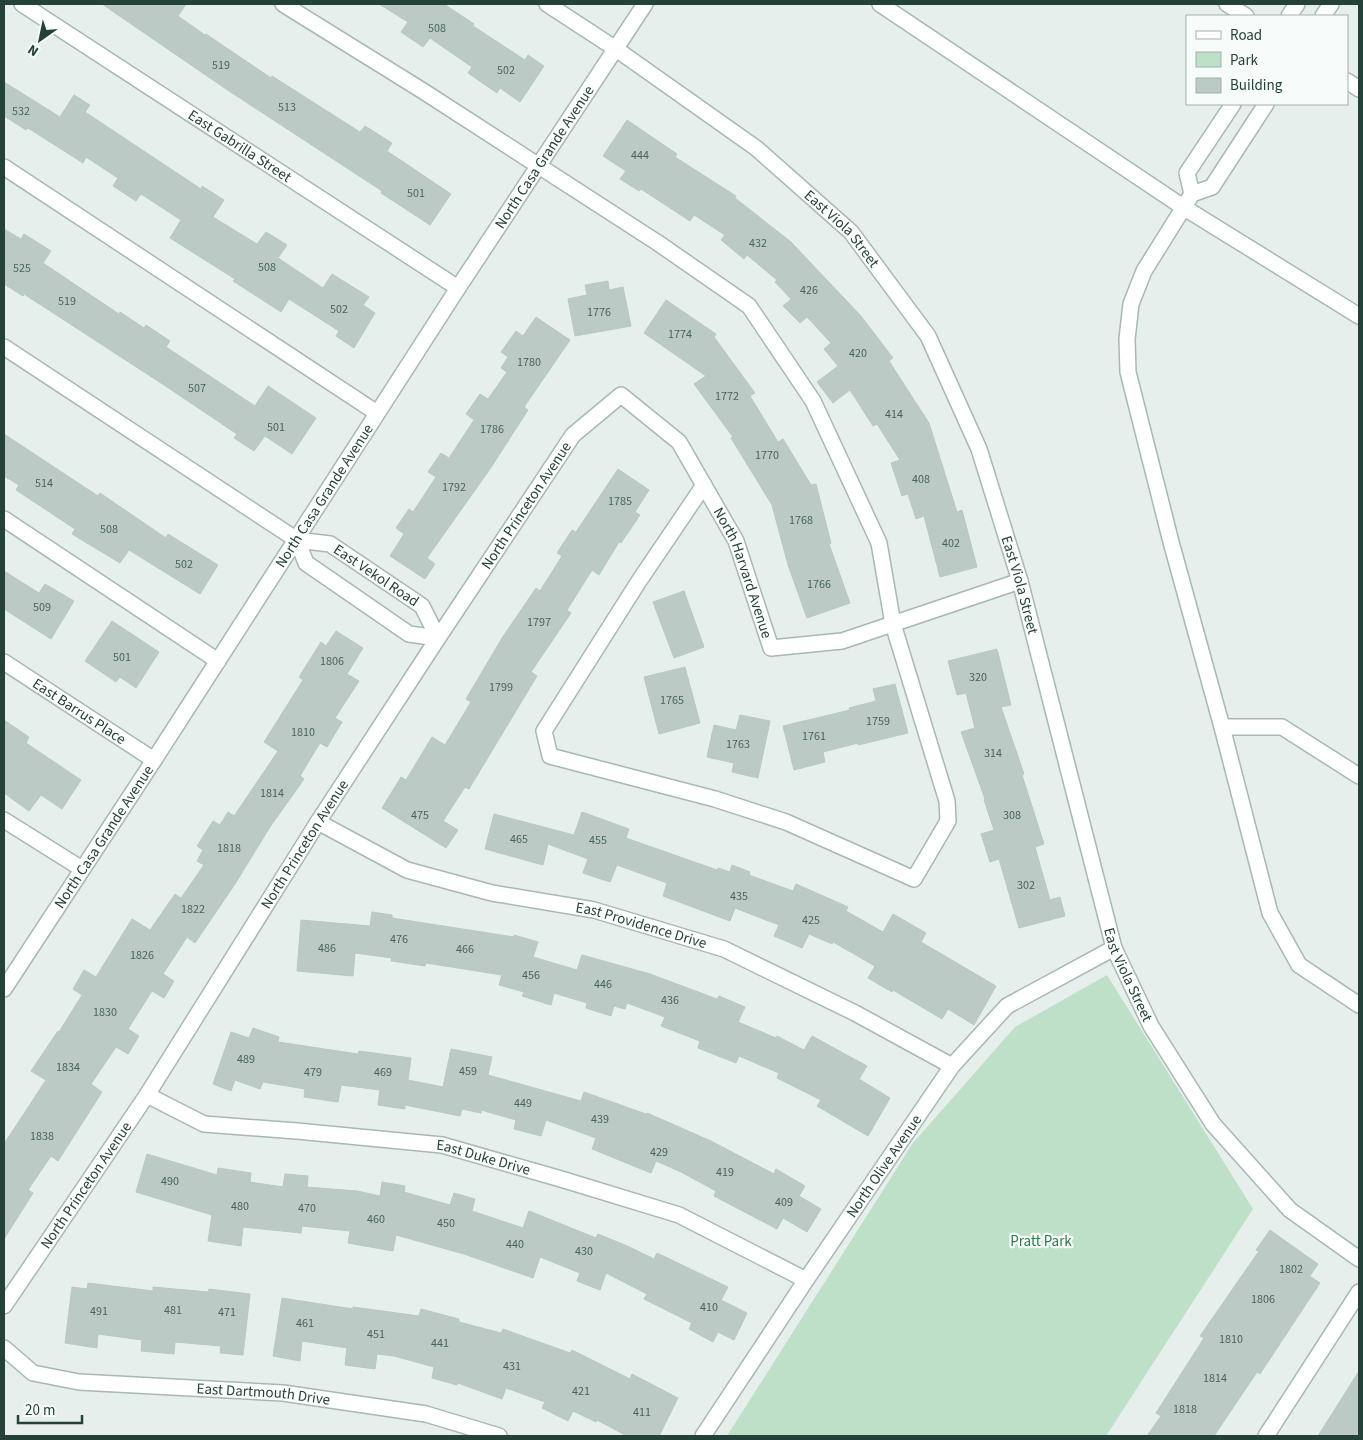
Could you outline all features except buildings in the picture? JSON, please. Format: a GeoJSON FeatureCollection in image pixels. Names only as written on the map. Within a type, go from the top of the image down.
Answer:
{"type":"FeatureCollection","features":[{"type":"Feature","properties":{"kind":"street","name":"East Gabrilla Street"},"geometry":{"type":"LineString","coordinates":[[22,4],[458,288]]}},
{"type":"Feature","properties":{"kind":"street"},"geometry":{"type":"LineString","coordinates":[[284,4],[538,166],[749,306],[813,401],[879,543],[893,624],[946,801],[948,821],[914,880],[786,822],[715,799],[550,756],[544,731],[639,581],[704,485]]}},
{"type":"Feature","properties":{"kind":"street","name":"East Viola Street"},"geometry":{"type":"LineString","coordinates":[[547,4],[616,49],[756,148],[851,232],[928,336],[979,449],[1020,581],[1114,948],[1151,1026],[1213,1124],[1290,1210],[1359,1259]]}},
{"type":"Feature","properties":{"kind":"street","name":"North Casa Grande Avenue"},"geometry":{"type":"LineString","coordinates":[[4,989],[9,972],[82,869],[154,760],[458,288],[645,4]]}},
{"type":"Feature","properties":{"kind":"street"},"geometry":{"type":"LineString","coordinates":[[880,4],[1183,207],[1359,316]]}},
{"type":"Feature","properties":{"kind":"street"},"geometry":{"type":"LineString","coordinates":[[1227,4],[1244,15]]}},
{"type":"Feature","properties":{"kind":"street"},"geometry":{"type":"LineString","coordinates":[[1290,15],[1298,4]]}},
{"type":"Feature","properties":{"kind":"street"},"geometry":{"type":"LineString","coordinates":[[1324,15],[1331,4]]}},
{"type":"Feature","properties":{"kind":"street"},"geometry":{"type":"LineString","coordinates":[[1348,82],[1359,89]]}},
{"type":"Feature","properties":{"kind":"street"},"geometry":{"type":"LineString","coordinates":[[1192,194],[1188,174],[1231,105]]}},
{"type":"Feature","properties":{"kind":"street"},"geometry":{"type":"LineString","coordinates":[[1265,105],[1212,187],[1192,194],[1144,271],[1131,304],[1127,339],[1128,372],[1170,542],[1222,727],[1270,913],[1299,965],[1359,1005]]}},
{"type":"Feature","properties":{"kind":"street"},"geometry":{"type":"LineString","coordinates":[[4,167],[378,413]]}},
{"type":"Feature","properties":{"kind":"street","name":"East Vekol Road"},"geometry":{"type":"LineString","coordinates":[[4,348],[297,540],[330,544],[422,606],[438,638]]}},
{"type":"Feature","properties":{"kind":"street","name":"North Harvard Avenue"},"geometry":{"type":"LineString","coordinates":[[621,395],[679,442],[736,541],[770,648],[842,641],[1020,581]]}},
{"type":"Feature","properties":{"kind":"street","name":"North Princeton Avenue"},"geometry":{"type":"LineString","coordinates":[[4,1306],[147,1095],[318,822],[573,435],[621,395]]}},
{"type":"Feature","properties":{"kind":"street"},"geometry":{"type":"LineString","coordinates":[[4,519],[218,661]]}},
{"type":"Feature","properties":{"kind":"street","name":"East Vekol Road"},"geometry":{"type":"LineString","coordinates":[[297,540],[306,563],[409,634],[438,638]]}},
{"type":"Feature","properties":{"kind":"street","name":"East Barrus Place"},"geometry":{"type":"LineString","coordinates":[[4,662],[154,760]]}},
{"type":"Feature","properties":{"kind":"street"},"geometry":{"type":"LineString","coordinates":[[1222,727],[1282,727],[1359,776]]}},
{"type":"Feature","properties":{"kind":"street"},"geometry":{"type":"LineString","coordinates":[[4,820],[82,869]]}},
{"type":"Feature","properties":{"kind":"street","name":"East Providence Drive"},"geometry":{"type":"LineString","coordinates":[[318,822],[408,870],[492,893],[594,910],[724,949],[855,1013],[952,1066]]}},
{"type":"Feature","properties":{"kind":"street","name":"North Olive Avenue"},"geometry":{"type":"LineString","coordinates":[[703,1436],[806,1280],[952,1066],[1007,1006],[1114,948]]}},
{"type":"Feature","properties":{"kind":"street","name":"East Duke Drive"},"geometry":{"type":"LineString","coordinates":[[147,1095],[204,1124],[317,1133],[451,1147],[679,1216],[806,1280]]}},
{"type":"Feature","properties":{"kind":"street"},"geometry":{"type":"LineString","coordinates":[[1266,1436],[1359,1292]]}},
{"type":"Feature","properties":{"kind":"street","name":"East Dartmouth Drive"},"geometry":{"type":"LineString","coordinates":[[4,1348],[33,1373],[79,1382],[283,1393],[426,1414],[499,1436]]}},
{"type":"Feature","properties":{"kind":"green space","name":"Pratt Park"},"geometry":{"type":"Polygon","coordinates":[[[1107,975],[1253,1209],[1106,1436],[727,1436],[913,1143],[1015,1027],[1107,975]]]}}]}
